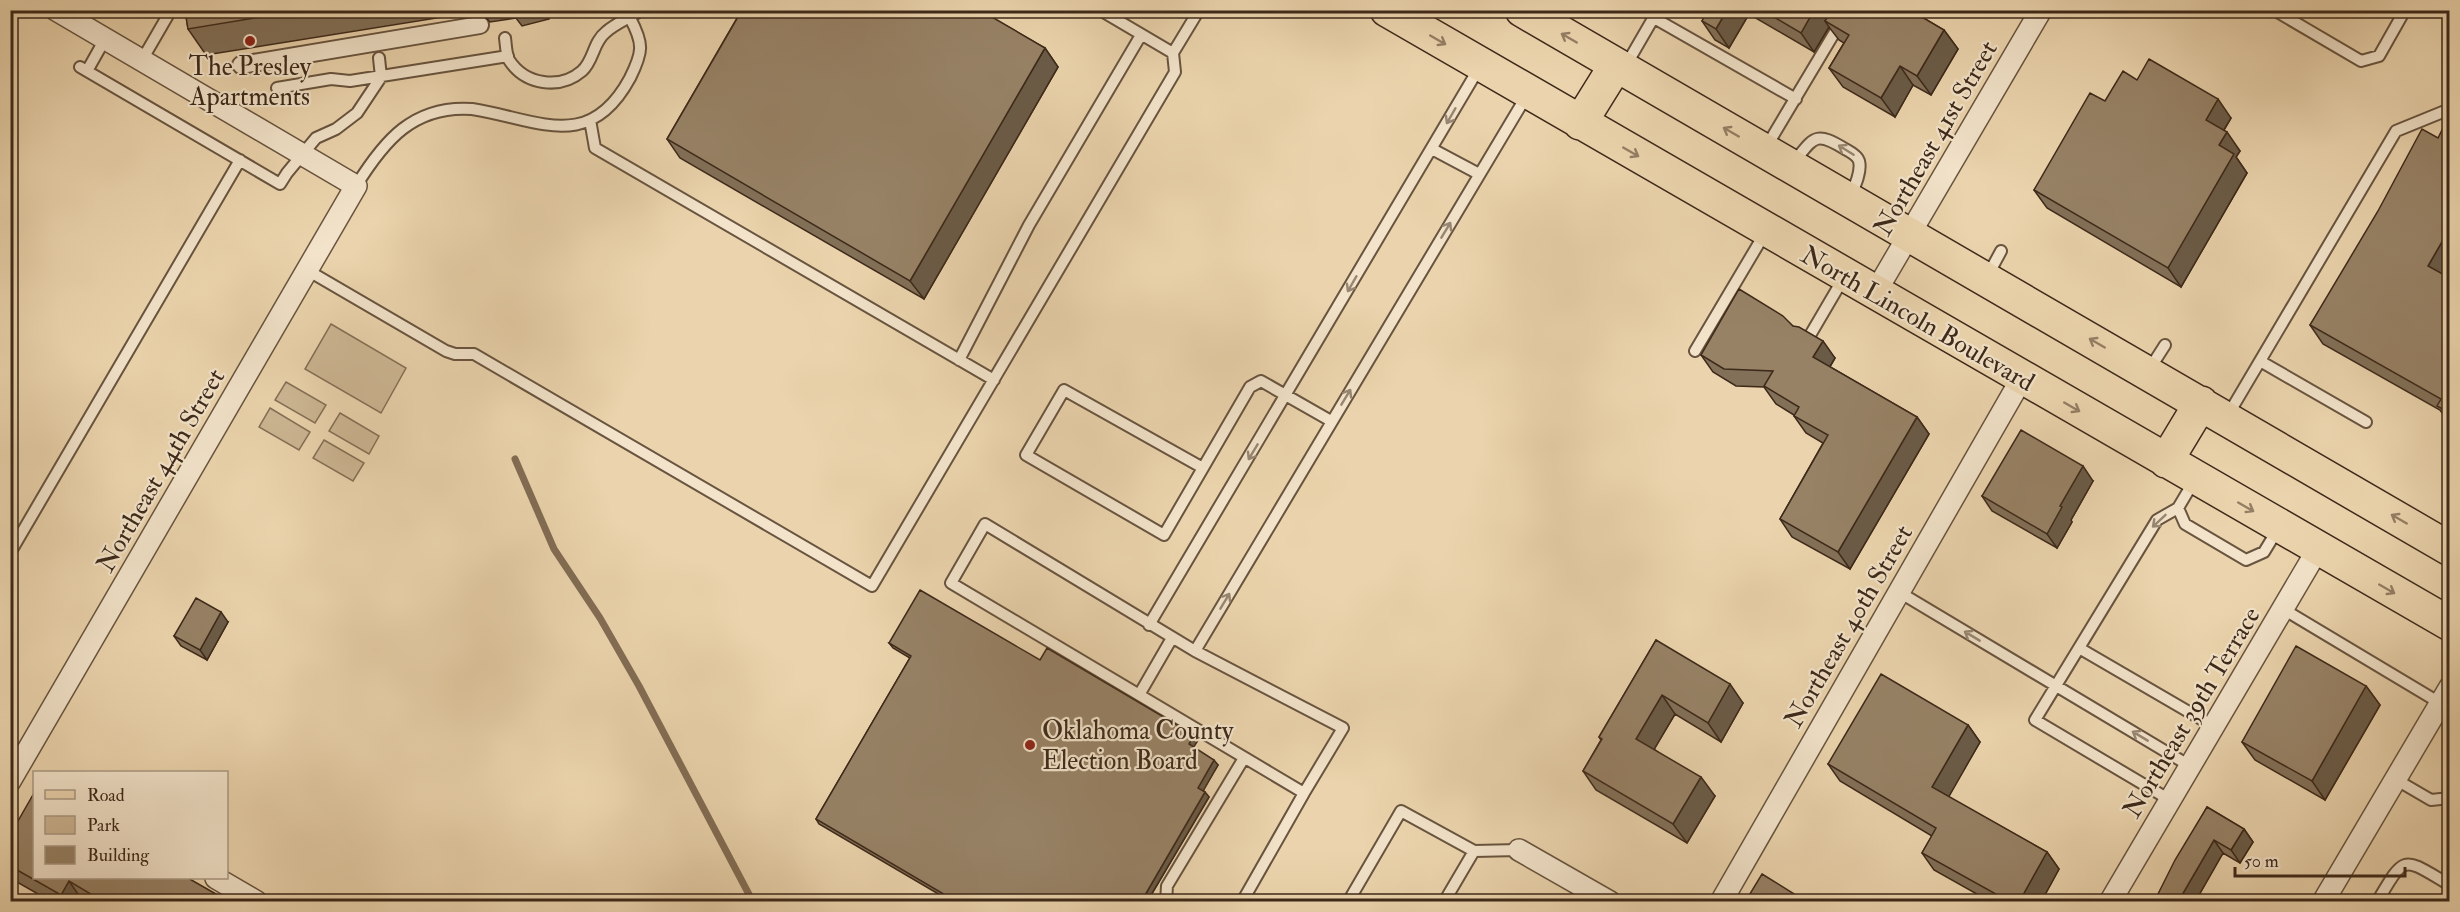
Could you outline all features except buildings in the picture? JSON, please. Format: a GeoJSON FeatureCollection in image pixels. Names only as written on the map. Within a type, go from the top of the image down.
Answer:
{"type":"FeatureCollection","features":[{"type":"Feature","properties":{"kind":"main road","name":"North Lincoln Boulevard"},"geometry":{"type":"LineString","coordinates":[[1387,10],[2450,624]]}},
{"type":"Feature","properties":{"kind":"main road"},"geometry":{"type":"LineString","coordinates":[[1522,10],[2450,549]]}},
{"type":"Feature","properties":{"kind":"main road"},"geometry":{"type":"LineString","coordinates":[[1580,123],[1620,67]]}},
{"type":"Feature","properties":{"kind":"main road"},"geometry":{"type":"LineString","coordinates":[[2166,461],[2213,411]]}},
{"type":"Feature","properties":{"kind":"street"},"geometry":{"type":"LineString","coordinates":[[56,10],[356,186]]}},
{"type":"Feature","properties":{"kind":"street","name":"Northeast 41st Street"},"geometry":{"type":"LineString","coordinates":[[1875,293],[2041,10]]}},
{"type":"Feature","properties":{"kind":"street"},"geometry":{"type":"LineString","coordinates":[[241,65],[480,25]]}},
{"type":"Feature","properties":{"kind":"street","name":"Northeast 44th Street"},"geometry":{"type":"LineString","coordinates":[[19,769],[356,186]]}},
{"type":"Feature","properties":{"kind":"street","name":"Northeast 40th Street"},"geometry":{"type":"LineString","coordinates":[[1721,902],[2022,378]]}},
{"type":"Feature","properties":{"kind":"street","name":"Northeast 39th Terrace"},"geometry":{"type":"LineString","coordinates":[[2110,902],[2318,549]]}},
{"type":"Feature","properties":{"kind":"street"},"geometry":{"type":"LineString","coordinates":[[2323,902],[2445,695]]}},
{"type":"Feature","properties":{"kind":"street"},"geometry":{"type":"LineString","coordinates":[[1519,850],[1610,902]]}},
{"type":"Feature","properties":{"kind":"street"},"geometry":{"type":"LineString","coordinates":[[218,879],[257,902]]}},
{"type":"Feature","properties":{"kind":"lane"},"geometry":{"type":"LineString","coordinates":[[142,60],[171,10]]}},
{"type":"Feature","properties":{"kind":"lane"},"geometry":{"type":"LineString","coordinates":[[504,38],[508,56],[517,69],[536,80],[550,83],[565,81],[586,67],[598,40],[605,32],[641,10]]}},
{"type":"Feature","properties":{"kind":"lane"},"geometry":{"type":"LineString","coordinates":[[1100,10],[1173,53]]}},
{"type":"Feature","properties":{"kind":"lane"},"geometry":{"type":"LineString","coordinates":[[307,270],[446,351],[455,354],[474,354],[872,586],[1175,72],[1173,53],[1199,10]]}},
{"type":"Feature","properties":{"kind":"lane"},"geometry":{"type":"LineString","coordinates":[[1777,158],[1796,99],[1848,10]]}},
{"type":"Feature","properties":{"kind":"lane"},"geometry":{"type":"LineString","coordinates":[[2274,10],[2361,61],[2379,56],[2405,10]]}},
{"type":"Feature","properties":{"kind":"lane"},"geometry":{"type":"LineString","coordinates":[[1620,67],[1656,14],[1796,99]]}},
{"type":"Feature","properties":{"kind":"lane"},"geometry":{"type":"LineString","coordinates":[[356,186],[378,154],[399,130],[422,116],[435,112],[459,108],[472,109],[553,126],[590,120],[603,114],[618,97],[639,58],[641,42],[630,18]]}},
{"type":"Feature","properties":{"kind":"lane"},"geometry":{"type":"LineString","coordinates":[[959,360],[1029,225],[1142,35]]}},
{"type":"Feature","properties":{"kind":"lane"},"geometry":{"type":"LineString","coordinates":[[105,39],[83,69],[280,184],[316,138],[336,129],[357,113],[381,76],[379,58]]}},
{"type":"Feature","properties":{"kind":"lane"},"geometry":{"type":"LineString","coordinates":[[277,88],[331,79],[350,81],[508,56]]}},
{"type":"Feature","properties":{"kind":"lane"},"geometry":{"type":"LineString","coordinates":[[1149,625],[1287,396],[1480,65]]}},
{"type":"Feature","properties":{"kind":"lane"},"geometry":{"type":"LineString","coordinates":[[1195,651],[1528,93]]}},
{"type":"Feature","properties":{"kind":"lane"},"geometry":{"type":"LineString","coordinates":[[2213,411],[2260,360],[2396,132],[2450,108]]}},
{"type":"Feature","properties":{"kind":"lane"},"geometry":{"type":"LineString","coordinates":[[590,120],[595,147],[994,380]]}},
{"type":"Feature","properties":{"kind":"lane"},"geometry":{"type":"LineString","coordinates":[[1432,149],[1479,174]]}},
{"type":"Feature","properties":{"kind":"lane"},"geometry":{"type":"LineString","coordinates":[[10,553],[240,160]]}},
{"type":"Feature","properties":{"kind":"lane"},"geometry":{"type":"LineString","coordinates":[[1695,351],[1767,231]]}},
{"type":"Feature","properties":{"kind":"lane"},"geometry":{"type":"LineString","coordinates":[[1985,279],[2001,251]]}},
{"type":"Feature","properties":{"kind":"lane"},"geometry":{"type":"LineString","coordinates":[[1809,338],[1845,276]]}},
{"type":"Feature","properties":{"kind":"lane"},"geometry":{"type":"LineString","coordinates":[[2147,373],[2164,345]]}},
{"type":"Feature","properties":{"kind":"lane"},"geometry":{"type":"LineString","coordinates":[[2260,360],[2366,422]]}},
{"type":"Feature","properties":{"kind":"lane"},"geometry":{"type":"LineString","coordinates":[[1203,468],[1064,390],[1026,455],[1164,535],[1203,468],[1250,387],[1261,381],[1331,422]]}},
{"type":"Feature","properties":{"kind":"lane"},"geometry":{"type":"LineString","coordinates":[[2170,800],[2035,720],[2157,520],[2178,508],[2195,478]]}},
{"type":"Feature","properties":{"kind":"lane"},"geometry":{"type":"LineString","coordinates":[[2178,508],[2185,524],[2246,560],[2264,552],[2279,526]]}},
{"type":"Feature","properties":{"kind":"lane"},"geometry":{"type":"LineString","coordinates":[[1242,902],[1342,728],[1149,625],[985,524],[951,583],[1304,794]]}},
{"type":"Feature","properties":{"kind":"lane"},"geometry":{"type":"LineString","coordinates":[[1899,592],[2190,766]]}},
{"type":"Feature","properties":{"kind":"lane"},"geometry":{"type":"LineString","coordinates":[[2283,609],[2445,695]]}},
{"type":"Feature","properties":{"kind":"lane"},"geometry":{"type":"LineString","coordinates":[[1139,695],[1172,638]]}},
{"type":"Feature","properties":{"kind":"lane"},"geometry":{"type":"LineString","coordinates":[[2079,648],[2213,726]]}},
{"type":"Feature","properties":{"kind":"lane"},"geometry":{"type":"LineString","coordinates":[[1166,902],[1167,886],[1244,758]]}},
{"type":"Feature","properties":{"kind":"lane"},"geometry":{"type":"LineString","coordinates":[[2395,779],[2431,800],[2450,798]]}},
{"type":"Feature","properties":{"kind":"lane"},"geometry":{"type":"LineString","coordinates":[[1348,902],[1401,811],[1474,851],[1519,850]]}},
{"type":"Feature","properties":{"kind":"lane"},"geometry":{"type":"LineString","coordinates":[[1444,902],[1474,851]]}},
{"type":"Feature","properties":{"kind":"lane"},"geometry":{"type":"LineString","coordinates":[[2377,902],[2397,869],[2406,864],[2416,865],[2450,885]]}},
{"type":"Feature","properties":{"kind":"green space"},"geometry":{"type":"Polygon","coordinates":[[[331,324],[406,368],[381,413],[305,369],[331,324]]]}},
{"type":"Feature","properties":{"kind":"green space"},"geometry":{"type":"Polygon","coordinates":[[[286,382],[326,405],[315,423],[275,400],[286,382]]]}},
{"type":"Feature","properties":{"kind":"green space"},"geometry":{"type":"Polygon","coordinates":[[[270,408],[310,432],[299,450],[259,427],[270,408]]]}},
{"type":"Feature","properties":{"kind":"green space"},"geometry":{"type":"Polygon","coordinates":[[[340,413],[379,436],[369,454],[329,431],[340,413]]]}},
{"type":"Feature","properties":{"kind":"green space"},"geometry":{"type":"Polygon","coordinates":[[[324,440],[364,463],[353,481],[313,458],[324,440]]]}},
{"type":"Feature","properties":{"kind":"waterway"},"geometry":{"type":"LineString","coordinates":[[515,459],[554,549],[600,618],[639,686],[753,902]]}},
{"type":"Feature","properties":{"kind":"place","name":"The Presley Apartments"},"geometry":{"type":"Point","coordinates":[250,41]}},
{"type":"Feature","properties":{"kind":"place","name":"Oklahoma County Election Board"},"geometry":{"type":"Point","coordinates":[1030,745]}}]}
